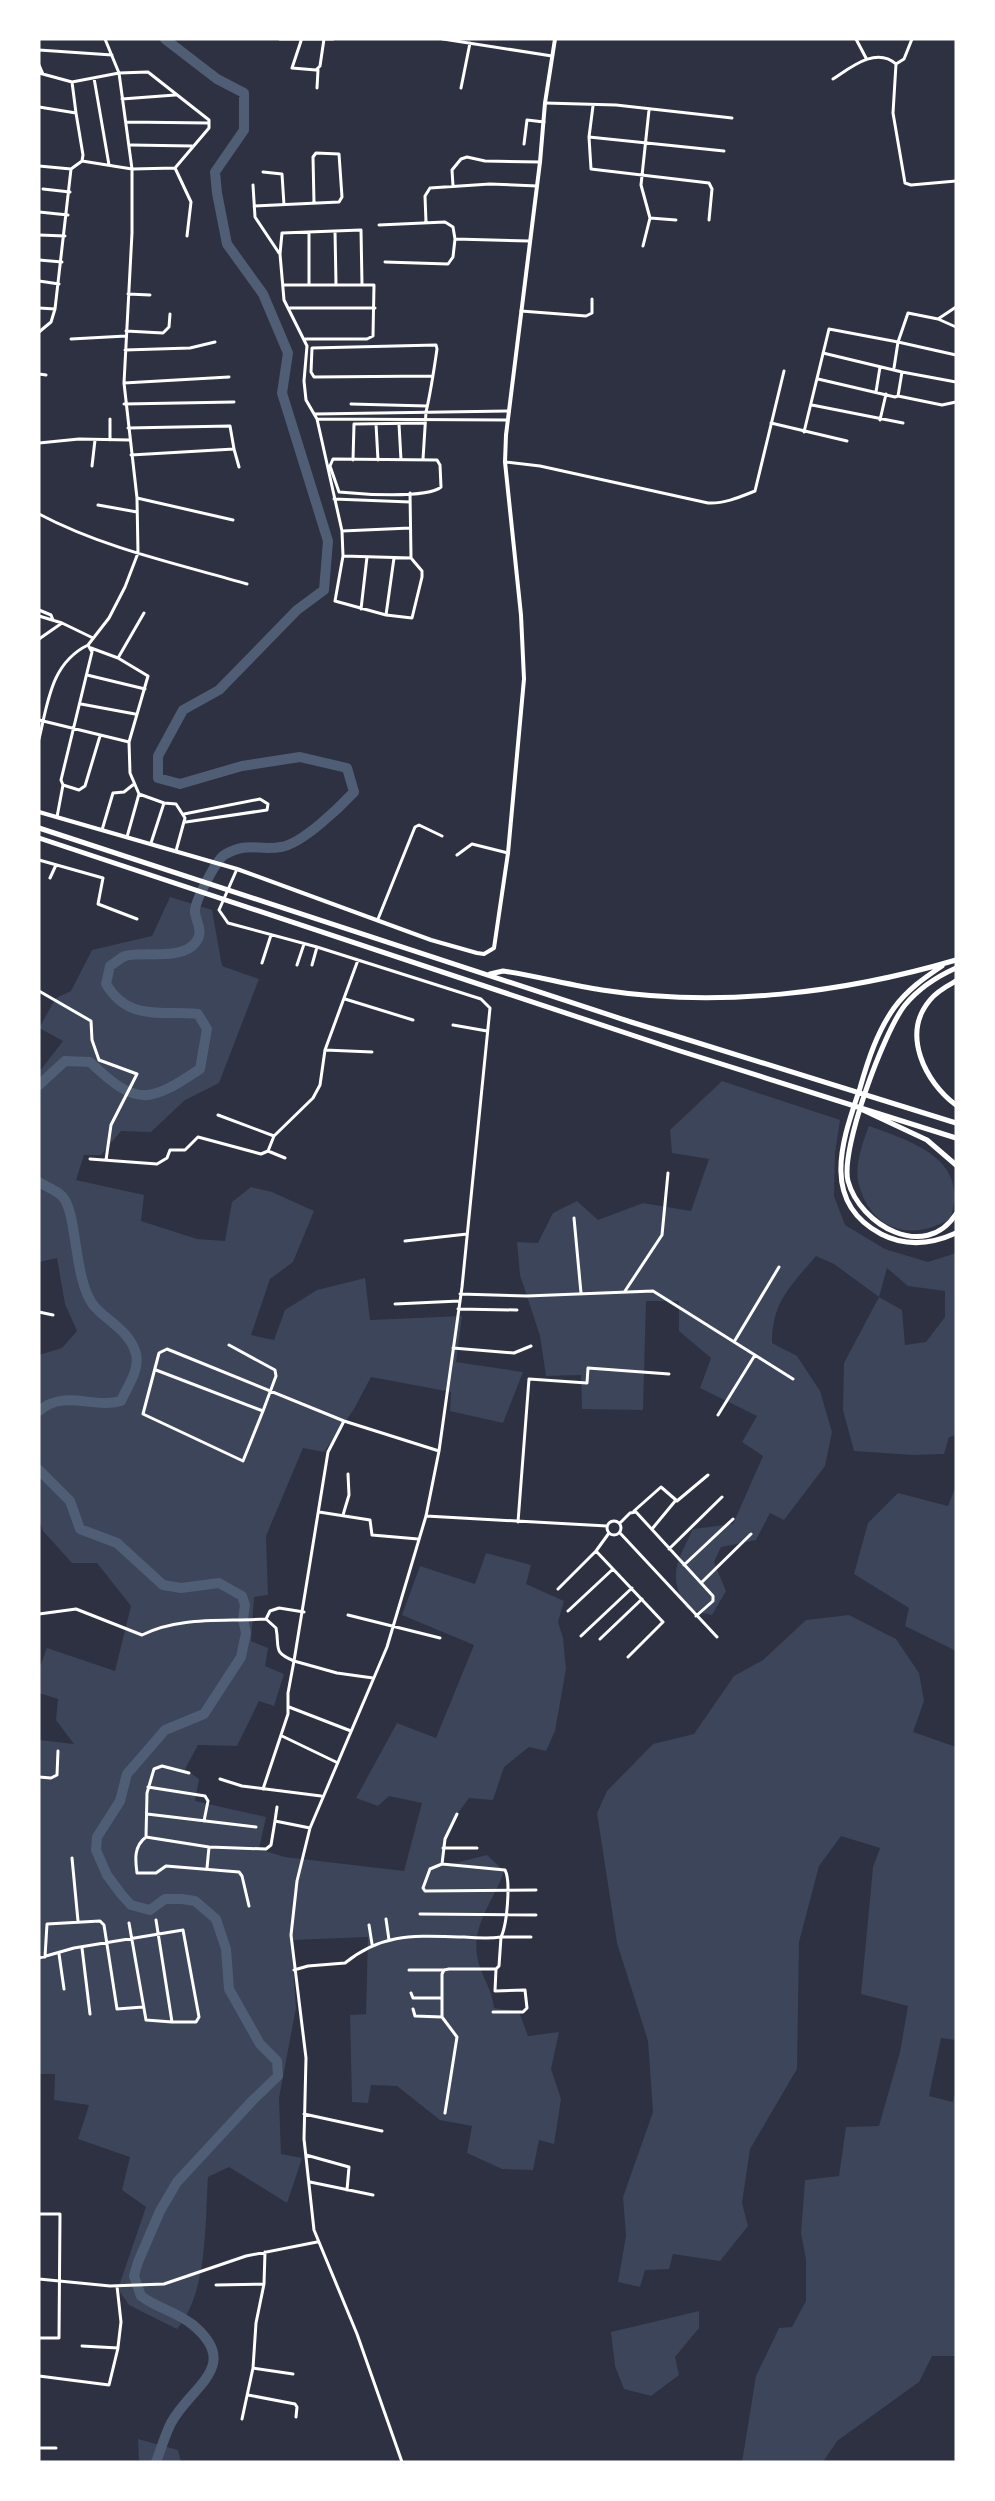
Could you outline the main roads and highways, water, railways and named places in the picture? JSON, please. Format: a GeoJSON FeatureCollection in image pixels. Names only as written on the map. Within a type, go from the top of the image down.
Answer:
{"type":"FeatureCollection","features":[{"type":"Feature","properties":{"kind":"highway"},"geometry":{"type":"LineString","coordinates":[[39,828],[956,1123]]}},
{"type":"Feature","properties":{"kind":"highway"},"geometry":{"type":"LineString","coordinates":[[39,838],[229,899],[678,1050],[839,1099],[956,1138]]}},
{"type":"Feature","properties":{"kind":"highway"},"geometry":{"type":"LineString","coordinates":[[490,974],[503,971],[603,990],[657,996],[723,997],[788,993],[844,985],[956,960]]}},
{"type":"Feature","properties":{"kind":"highway"},"geometry":{"type":"LineString","coordinates":[[946,963],[913,987],[885,1022],[865,1071],[845,1131],[840,1157],[842,1185],[852,1206],[867,1224],[885,1236],[905,1242],[930,1242],[956,1233]]}},
{"type":"Feature","properties":{"kind":"highway"},"geometry":{"type":"LineString","coordinates":[[956,968],[925,986],[905,1005],[887,1035],[853,1134],[847,1164],[849,1182],[860,1205],[875,1221],[896,1233],[927,1236],[943,1228],[956,1214]]}},
{"type":"Feature","properties":{"kind":"highway"},"geometry":{"type":"LineString","coordinates":[[956,981],[930,1000],[920,1014],[917,1032],[920,1057],[930,1077],[956,1105]]}},
{"type":"Feature","properties":{"kind":"highway"},"geometry":{"type":"LineString","coordinates":[[839,1099],[927,1140],[956,1165]]}},
{"type":"Feature","properties":{"kind":"waterway"},"geometry":{"type":"LineString","coordinates":[[39,1085],[65,1061],[90,1062],[120,1087],[132,1093],[144,1095],[168,1089],[200,1069],[207,1029],[198,1014],[146,1012],[125,1004],[106,984],[110,966],[125,956],[173,953],[190,948],[196,942],[199,934],[195,912],[198,900],[211,873],[224,855],[240,848],[273,848],[290,844],[320,824],[354,792],[347,768],[300,757],[242,766],[180,784],[158,778],[158,756],[183,710],[219,690],[297,610],[324,590],[328,541],[282,393],[288,353],[263,294],[227,244],[217,193],[215,172],[244,130],[244,93],[217,79],[165,39]]}},
{"type":"Feature","properties":{"kind":"waterway"},"geometry":{"type":"LineString","coordinates":[[39,1182],[60,1194],[67,1204],[82,1280],[87,1294],[94,1306],[129,1339],[137,1360],[135,1372],[121,1401],[110,1403],[58,1401],[39,1411]]}},
{"type":"Feature","properties":{"kind":"waterway"},"geometry":{"type":"LineString","coordinates":[[39,1470],[70,1501],[80,1529],[117,1543],[163,1585],[181,1588],[219,1583],[242,1596],[245,1605],[243,1619],[246,1633],[241,1657],[204,1714],[165,1730],[127,1774],[120,1801],[97,1837],[96,1850],[107,1875],[131,1905],[150,1910],[165,1899],[195,1901],[216,1919],[226,1949],[229,1989],[260,2044],[277,2061],[278,2076],[177,2182],[160,2211],[138,2262],[134,2276],[141,2296],[193,2325],[207,2339],[213,2352],[213,2364],[208,2376],[171,2423],[156,2462]]}}]}
